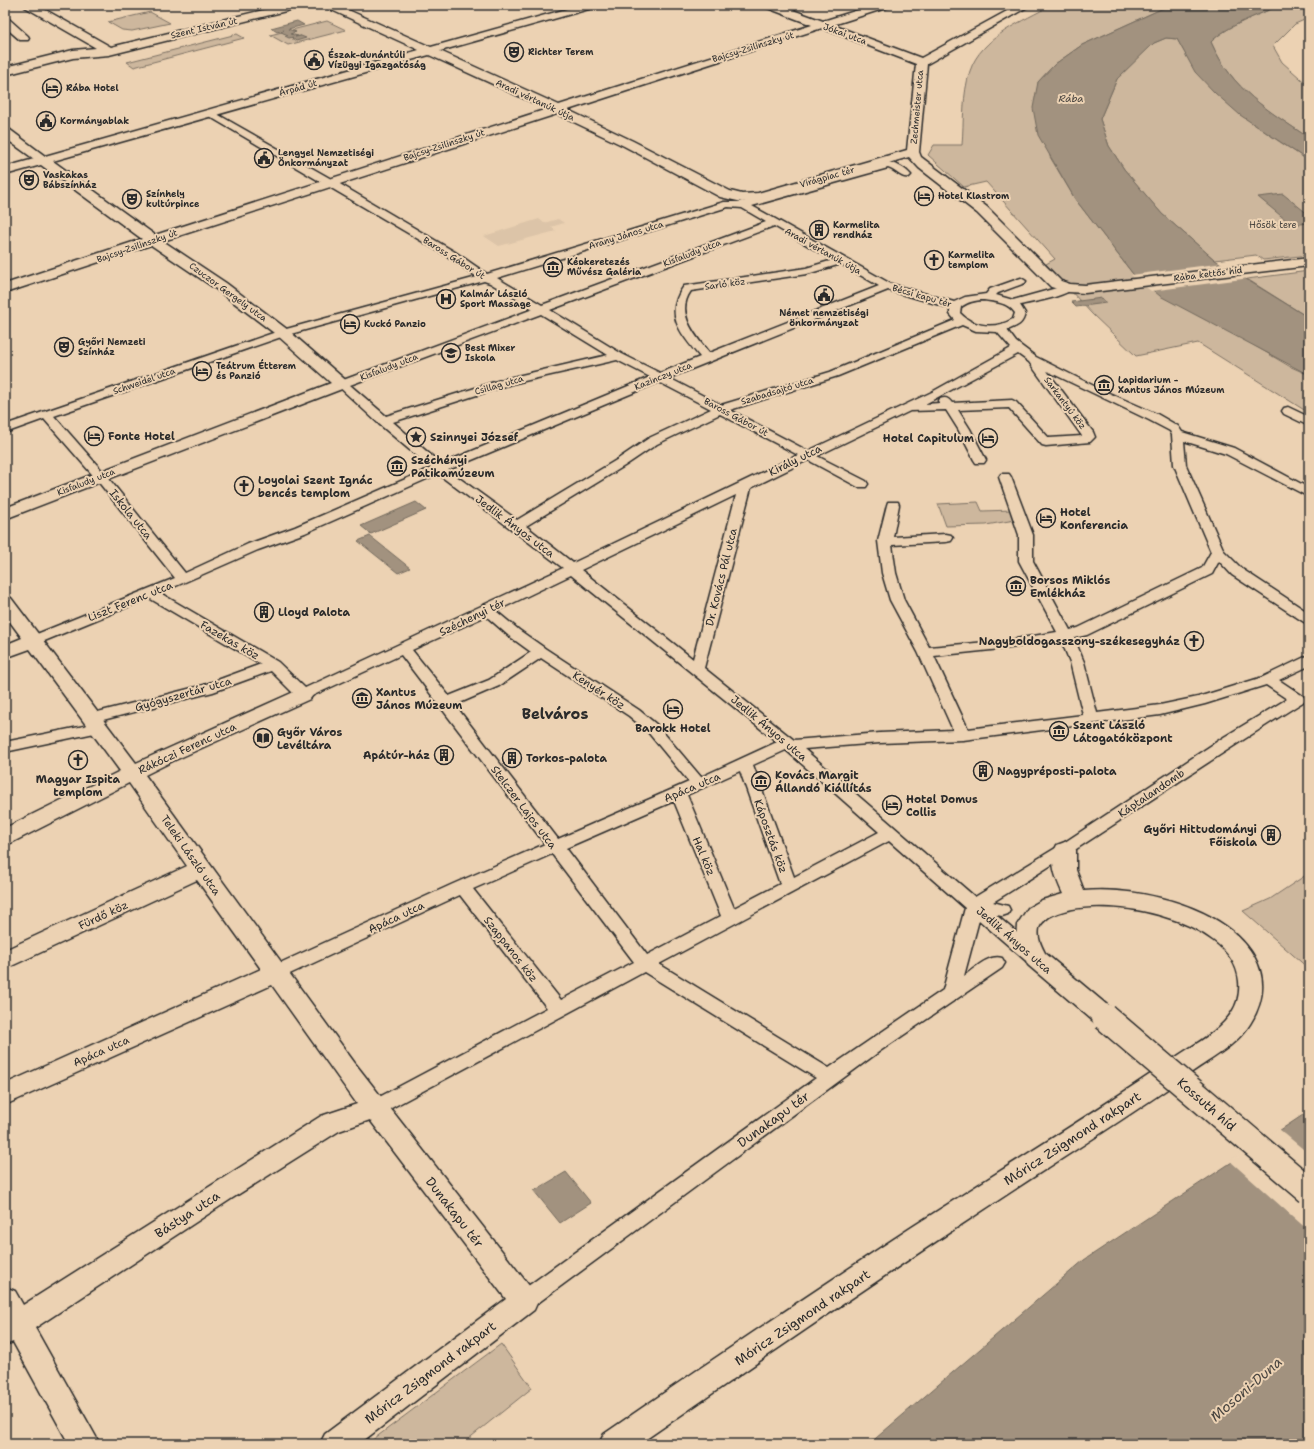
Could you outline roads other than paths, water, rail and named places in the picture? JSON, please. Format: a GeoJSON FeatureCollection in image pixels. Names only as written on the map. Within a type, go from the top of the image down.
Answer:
{"type":"FeatureCollection","features":[{"type":"Feature","properties":{"kind":"main road"},"geometry":{"type":"LineString","coordinates":[[30,5],[109,50]]}},
{"type":"Feature","properties":{"kind":"main road","name":"Szent István út"},"geometry":{"type":"LineString","coordinates":[[5,71],[73,54],[109,50],[298,5]]}},
{"type":"Feature","properties":{"kind":"main road","name":"Szent István út"},"geometry":{"type":"LineString","coordinates":[[5,81],[84,60],[109,50]]}},
{"type":"Feature","properties":{"kind":"street","name":"Aradi vértanúk útja"},"geometry":{"type":"LineString","coordinates":[[329,5],[646,153],[740,202],[773,223],[887,286]]}},
{"type":"Feature","properties":{"kind":"street","name":"Árpád út"},"geometry":{"type":"LineString","coordinates":[[5,171],[592,5]]}},
{"type":"Feature","properties":{"kind":"street","name":"Jókai utca"},"geometry":{"type":"LineString","coordinates":[[769,5],[922,62]]}},
{"type":"Feature","properties":{"kind":"street","name":"Bajcsy-Zsilinszky út"},"geometry":{"type":"LineString","coordinates":[[5,289],[330,182],[885,5]]}},
{"type":"Feature","properties":{"kind":"street","name":"Zechmeister utca"},"geometry":{"type":"LineString","coordinates":[[1026,5],[922,62],[913,152],[915,158],[923,165],[982,210],[1056,284],[1068,288]]}},
{"type":"Feature","properties":{"kind":"street"},"geometry":{"type":"LineString","coordinates":[[5,21],[24,38]]}},
{"type":"Feature","properties":{"kind":"street","name":"Baross Gábor út"},"geometry":{"type":"LineString","coordinates":[[210,113],[330,182],[488,279],[493,280],[540,310],[618,356],[862,484]]}},
{"type":"Feature","properties":{"kind":"street","name":"Czuczor Gergely utca"},"geometry":{"type":"LineString","coordinates":[[5,132],[130,225],[221,286],[283,333],[439,469]]}},
{"type":"Feature","properties":{"kind":"street","name":"Virágpiac tér"},"geometry":{"type":"LineString","coordinates":[[740,202],[913,152]]}},
{"type":"Feature","properties":{"kind":"street","name":"Arany János utca"},"geometry":{"type":"LineString","coordinates":[[283,333],[487,277],[723,205],[888,165],[893,166],[906,174]]}},
{"type":"Feature","properties":{"kind":"street","name":"Kisfaludy utca"},"geometry":{"type":"LineString","coordinates":[[5,514],[342,384],[773,223]]}},
{"type":"Feature","properties":{"kind":"street","name":"Sarló köz"},"geometry":{"type":"LineString","coordinates":[[707,358],[685,329],[679,309],[684,293],[688,288],[807,271],[841,261]]}},
{"type":"Feature","properties":{"kind":"street","name":"Rába kettős híd"},"geometry":{"type":"LineString","coordinates":[[1068,288],[1081,289],[1309,262]]}},
{"type":"Feature","properties":{"kind":"street"},"geometry":{"type":"LineString","coordinates":[[990,298],[994,291],[1021,281]]}},
{"type":"Feature","properties":{"kind":"street","name":"Bécsi kapu tér"},"geometry":{"type":"LineString","coordinates":[[887,286],[956,306]]}},
{"type":"Feature","properties":{"kind":"street","name":"Kazinczy utca"},"geometry":{"type":"LineString","coordinates":[[439,469],[707,358],[887,286]]}},
{"type":"Feature","properties":{"kind":"street"},"geometry":{"type":"LineString","coordinates":[[963,321],[983,328],[1000,328],[1013,324],[1018,321],[1021,316],[1019,308],[1068,288]]}},
{"type":"Feature","properties":{"kind":"street","name":"Bécsi kapu tér"},"geometry":{"type":"LineString","coordinates":[[963,321],[955,314],[956,306],[969,299],[1000,299],[1019,308]]}},
{"type":"Feature","properties":{"kind":"street","name":"Szabadsajtó utca"},"geometry":{"type":"LineString","coordinates":[[517,526],[622,462],[653,441],[721,409],[834,374],[963,321]]}},
{"type":"Feature","properties":{"kind":"street"},"geometry":{"type":"LineString","coordinates":[[1000,328],[1018,349],[1032,359],[1153,417],[1174,429],[1178,435],[1180,465],[1218,552],[1237,572],[1309,619]]}},
{"type":"Feature","properties":{"kind":"street","name":"Schweidel utca"},"geometry":{"type":"LineString","coordinates":[[5,429],[283,333]]}},
{"type":"Feature","properties":{"kind":"street","name":"Király utca"},"geometry":{"type":"LineString","coordinates":[[571,568],[807,454],[936,394],[1018,349]]}},
{"type":"Feature","properties":{"kind":"street","name":"Csillag utca"},"geometry":{"type":"LineString","coordinates":[[383,421],[508,381],[618,356]]}},
{"type":"Feature","properties":{"kind":"street","name":"Sarkantyú köz"},"geometry":{"type":"LineString","coordinates":[[950,406],[1012,404],[1046,442],[1086,439],[1090,437],[1032,359]]}},
{"type":"Feature","properties":{"kind":"street"},"geometry":{"type":"LineString","coordinates":[[936,394],[950,406],[966,432],[980,460]]}},
{"type":"Feature","properties":{"kind":"street"},"geometry":{"type":"LineString","coordinates":[[904,409],[950,406]]}},
{"type":"Feature","properties":{"kind":"street"},"geometry":{"type":"LineString","coordinates":[[1288,411],[1309,422]]}},
{"type":"Feature","properties":{"kind":"street","name":"Iskola utca"},"geometry":{"type":"LineString","coordinates":[[46,414],[101,477],[183,579]]}},
{"type":"Feature","properties":{"kind":"street"},"geometry":{"type":"LineString","coordinates":[[1178,435],[1230,451],[1309,493]]}},
{"type":"Feature","properties":{"kind":"street","name":"Jedlik Ányos utca"},"geometry":{"type":"LineString","coordinates":[[439,469],[571,568],[789,744],[974,906],[1105,1017]]}},
{"type":"Feature","properties":{"kind":"street","name":"Liszt Ferenc utca"},"geometry":{"type":"LineString","coordinates":[[5,652],[150,593],[254,547],[300,530],[439,469]]}},
{"type":"Feature","properties":{"kind":"street"},"geometry":{"type":"LineString","coordinates":[[1005,477],[1026,535],[1026,561],[1066,635],[1077,662],[1091,718]]}},
{"type":"Feature","properties":{"kind":"street","name":"Dr. Kovács Pál utca"},"geometry":{"type":"LineString","coordinates":[[697,669],[745,485]]}},
{"type":"Feature","properties":{"kind":"street"},"geometry":{"type":"LineString","coordinates":[[893,505],[885,541],[889,573],[897,600],[925,652],[963,734]]}},
{"type":"Feature","properties":{"kind":"street"},"geometry":{"type":"LineString","coordinates":[[885,541],[946,538]]}},
{"type":"Feature","properties":{"kind":"street"},"geometry":{"type":"LineString","coordinates":[[925,652],[1010,644],[1082,632],[1207,571],[1218,552]]}},
{"type":"Feature","properties":{"kind":"street","name":"Széchenyi tér"},"geometry":{"type":"LineString","coordinates":[[372,664],[487,610],[571,568]]}},
{"type":"Feature","properties":{"kind":"street","name":"Fazekas köz"},"geometry":{"type":"LineString","coordinates":[[150,593],[273,665],[303,695]]}},
{"type":"Feature","properties":{"kind":"street","name":"Teleki László utca"},"geometry":{"type":"LineString","coordinates":[[5,602],[32,641],[133,774],[275,973],[375,1108]]}},
{"type":"Feature","properties":{"kind":"street","name":"Kenyér köz"},"geometry":{"type":"LineString","coordinates":[[487,610],[514,633],[541,652],[634,713],[652,728],[700,784]]}},
{"type":"Feature","properties":{"kind":"street","name":"Stelczer Lajos utca"},"geometry":{"type":"LineString","coordinates":[[403,649],[446,703],[645,964]]}},
{"type":"Feature","properties":{"kind":"street"},"geometry":{"type":"LineString","coordinates":[[446,703],[494,682],[541,652]]}},
{"type":"Feature","properties":{"kind":"street"},"geometry":{"type":"LineString","coordinates":[[789,744],[963,734],[1160,710],[1200,701],[1268,680],[1309,660]]}},
{"type":"Feature","properties":{"kind":"street","name":"Rákóczi Ferenc utca"},"geometry":{"type":"LineString","coordinates":[[5,837],[133,774],[166,756],[372,664]]}},
{"type":"Feature","properties":{"kind":"street","name":"Gyógyszertár utca"},"geometry":{"type":"LineString","coordinates":[[5,747],[95,723],[208,689],[273,665]]}},
{"type":"Feature","properties":{"kind":"street","name":"Káptalandomb"},"geometry":{"type":"LineString","coordinates":[[974,906],[1065,850],[1229,741],[1298,699],[1268,680]]}},
{"type":"Feature","properties":{"kind":"street","name":"Apáca utca"},"geometry":{"type":"LineString","coordinates":[[5,1095],[554,846],[700,784],[789,744]]}},
{"type":"Feature","properties":{"kind":"street","name":"Káposztás köz"},"geometry":{"type":"LineString","coordinates":[[745,763],[789,887]]}},
{"type":"Feature","properties":{"kind":"street","name":"Hal köz"},"geometry":{"type":"LineString","coordinates":[[678,793],[730,918]]}},
{"type":"Feature","properties":{"kind":"street"},"geometry":{"type":"LineString","coordinates":[[375,1108],[890,833]]}},
{"type":"Feature","properties":{"kind":"street"},"geometry":{"type":"LineString","coordinates":[[1065,850],[1063,861],[1065,872],[1077,900]]}},
{"type":"Feature","properties":{"kind":"street","name":"Fürdő köz"},"geometry":{"type":"LineString","coordinates":[[5,960],[201,869]]}},
{"type":"Feature","properties":{"kind":"street","name":"Szappanos köz"},"geometry":{"type":"LineString","coordinates":[[463,887],[559,1010]]}},
{"type":"Feature","properties":{"kind":"street","name":"Móricz Zsigmond rakpart"},"geometry":{"type":"LineString","coordinates":[[614,1444],[921,1236],[1145,1092],[1228,1034],[1247,1008],[1252,989],[1252,978],[1245,960],[1231,942],[1219,933],[1183,915],[1149,904],[1117,898],[1065,901],[1042,910],[1034,916],[1028,922],[1026,930],[1027,940],[1036,959]]}},
{"type":"Feature","properties":{"kind":"street"},"geometry":{"type":"LineString","coordinates":[[951,993],[974,906],[1002,910]]}},
{"type":"Feature","properties":{"kind":"street","name":"Dunakapu tér"},"geometry":{"type":"LineString","coordinates":[[375,1108],[524,1301],[830,1078],[996,963]]}},
{"type":"Feature","properties":{"kind":"street"},"geometry":{"type":"LineString","coordinates":[[645,964],[830,1078]]}},
{"type":"Feature","properties":{"kind":"street","name":"Kossuth híd"},"geometry":{"type":"LineString","coordinates":[[1105,1017],[1309,1191]]}},
{"type":"Feature","properties":{"kind":"street","name":"Bástya utca"},"geometry":{"type":"LineString","coordinates":[[10,1318],[330,1123],[375,1108]]}},
{"type":"Feature","properties":{"kind":"street","name":"Móricz Zsigmond rakpart"},"geometry":{"type":"LineString","coordinates":[[335,1444],[524,1301]]}},
{"type":"Feature","properties":{"kind":"street"},"geometry":{"type":"LineString","coordinates":[[10,1318],[85,1444]]}},
{"type":"Feature","properties":{"kind":"water","name":"Rába"},"geometry":{"type":"Polygon","coordinates":[[[1170,5],[1280,5],[1243,21],[1217,36],[1211,42],[1229,73],[1252,98],[1309,138],[1309,161],[1240,115],[1215,93],[1195,72],[1177,39],[1166,38],[1154,43],[1117,79],[1100,119],[1109,146],[1124,169],[1162,214],[1215,260],[1309,318],[1309,375],[1160,296],[1133,274],[1075,199],[1038,135],[1033,108],[1038,82],[1055,64],[1082,45],[1170,5]]]}},
{"type":"Feature","properties":{"kind":"water"},"geometry":{"type":"Polygon","coordinates":[[[297,21],[304,25],[288,29],[296,32],[290,34],[298,36],[295,37],[301,36],[306,38],[296,41],[292,38],[293,37],[289,38],[285,36],[288,35],[281,32],[284,30],[277,32],[271,28],[297,21]]]}},
{"type":"Feature","properties":{"kind":"water"},"geometry":{"type":"Polygon","coordinates":[[[1283,194],[1309,215],[1309,223],[1292,225],[1258,197],[1283,194]]]}},
{"type":"Feature","properties":{"kind":"water"},"geometry":{"type":"Polygon","coordinates":[[[1102,298],[1106,303],[1076,307],[1071,302],[1102,298]]]}},
{"type":"Feature","properties":{"kind":"water"},"geometry":{"type":"Polygon","coordinates":[[[416,502],[426,510],[371,534],[361,526],[416,502]]]}},
{"type":"Feature","properties":{"kind":"water"},"geometry":{"type":"Polygon","coordinates":[[[370,536],[410,568],[398,573],[358,541],[370,536]]]}},
{"type":"Feature","properties":{"kind":"water","name":"Mosoni-Duna"},"geometry":{"type":"Polygon","coordinates":[[[1309,1111],[1309,1444],[869,1444],[1084,1260],[1309,1111]]]}},
{"type":"Feature","properties":{"kind":"water"},"geometry":{"type":"Polygon","coordinates":[[[566,1172],[591,1203],[560,1223],[534,1191],[566,1172]]]}},
{"type":"Feature","properties":{"kind":"place","name":"Richter Terem"},"geometry":{"type":"Point","coordinates":[514,52]}},
{"type":"Feature","properties":{"kind":"place","name":"Észak-dunántúli Vízügyi Igazgatóság"},"geometry":{"type":"Point","coordinates":[314,60]}},
{"type":"Feature","properties":{"kind":"place","name":"Rába Hotel"},"geometry":{"type":"Point","coordinates":[52,88]}},
{"type":"Feature","properties":{"kind":"place","name":"Kormányablak"},"geometry":{"type":"Point","coordinates":[46,121]}},
{"type":"Feature","properties":{"kind":"place","name":"Lengyel Nemzetiségi Önkormányzat"},"geometry":{"type":"Point","coordinates":[264,158]}},
{"type":"Feature","properties":{"kind":"place","name":"Vaskakas Bábszínház"},"geometry":{"type":"Point","coordinates":[29,180]}},
{"type":"Feature","properties":{"kind":"place","name":"Hotel Klastrom"},"geometry":{"type":"Point","coordinates":[924,196]}},
{"type":"Feature","properties":{"kind":"place","name":"Színhely kultúrpince"},"geometry":{"type":"Point","coordinates":[132,199]}},
{"type":"Feature","properties":{"kind":"place","name":"Karmelita rendház"},"geometry":{"type":"Point","coordinates":[819,230]}},
{"type":"Feature","properties":{"kind":"place","name":"Karmelita templom"},"geometry":{"type":"Point","coordinates":[934,260]}},
{"type":"Feature","properties":{"kind":"place","name":"Képkeretezés Művész Galéria"},"geometry":{"type":"Point","coordinates":[553,267]}},
{"type":"Feature","properties":{"kind":"place","name":"Német nemzetiségi önkormányzat"},"geometry":{"type":"Point","coordinates":[824,295]}},
{"type":"Feature","properties":{"kind":"place","name":"Kalmár László Sport Massage"},"geometry":{"type":"Point","coordinates":[446,299]}},
{"type":"Feature","properties":{"kind":"place","name":"Kuckó Panzio"},"geometry":{"type":"Point","coordinates":[350,324]}},
{"type":"Feature","properties":{"kind":"place","name":"Győri Nemzeti Színház"},"geometry":{"type":"Point","coordinates":[64,347]}},
{"type":"Feature","properties":{"kind":"place","name":"Best Mixer Iskola"},"geometry":{"type":"Point","coordinates":[451,353]}},
{"type":"Feature","properties":{"kind":"place","name":"Teátrum Étterem és Panzió"},"geometry":{"type":"Point","coordinates":[202,371]}},
{"type":"Feature","properties":{"kind":"place","name":"Lapidarium - Xantus János Múzeum"},"geometry":{"type":"Point","coordinates":[1104,385]}},
{"type":"Feature","properties":{"kind":"place","name":"Fonte Hotel"},"geometry":{"type":"Point","coordinates":[94,436]}},
{"type":"Feature","properties":{"kind":"place","name":"Szinnyei József"},"geometry":{"type":"Point","coordinates":[416,437]}},
{"type":"Feature","properties":{"kind":"place","name":"Hotel Capitulum"},"geometry":{"type":"Point","coordinates":[988,438]}},
{"type":"Feature","properties":{"kind":"place","name":"Széchényi Patikamúzeum"},"geometry":{"type":"Point","coordinates":[397,466]}},
{"type":"Feature","properties":{"kind":"place","name":"Loyolai Szent Ignác bencés templom"},"geometry":{"type":"Point","coordinates":[244,486]}},
{"type":"Feature","properties":{"kind":"place","name":"Hotel Konferencia"},"geometry":{"type":"Point","coordinates":[1046,518]}},
{"type":"Feature","properties":{"kind":"place","name":"Borsos Miklós Emlékház"},"geometry":{"type":"Point","coordinates":[1016,586]}},
{"type":"Feature","properties":{"kind":"place","name":"Lloyd Palota"},"geometry":{"type":"Point","coordinates":[264,612]}},
{"type":"Feature","properties":{"kind":"place","name":"Nagyboldogasszony-székesegyház"},"geometry":{"type":"Point","coordinates":[1194,641]}},
{"type":"Feature","properties":{"kind":"place","name":"Xantus János Múzeum"},"geometry":{"type":"Point","coordinates":[362,698]}},
{"type":"Feature","properties":{"kind":"place","name":"Barokk Hotel"},"geometry":{"type":"Point","coordinates":[673,709]}},
{"type":"Feature","properties":{"kind":"place","name":"Szent László Látogatóközpont"},"geometry":{"type":"Point","coordinates":[1059,731]}},
{"type":"Feature","properties":{"kind":"place","name":"Győr Város Levéltára"},"geometry":{"type":"Point","coordinates":[263,738]}},
{"type":"Feature","properties":{"kind":"place","name":"Apátúr-ház"},"geometry":{"type":"Point","coordinates":[444,755]}},
{"type":"Feature","properties":{"kind":"place","name":"Torkos-palota"},"geometry":{"type":"Point","coordinates":[512,758]}},
{"type":"Feature","properties":{"kind":"place","name":"Magyar Ispita templom"},"geometry":{"type":"Point","coordinates":[78,760]}},
{"type":"Feature","properties":{"kind":"place","name":"Nagypréposti-palota"},"geometry":{"type":"Point","coordinates":[983,771]}},
{"type":"Feature","properties":{"kind":"place","name":"Kovács Margit Állandó Kiállítás"},"geometry":{"type":"Point","coordinates":[761,781]}},
{"type":"Feature","properties":{"kind":"place","name":"Hotel Domus Collis"},"geometry":{"type":"Point","coordinates":[892,805]}},
{"type":"Feature","properties":{"kind":"place","name":"Győri Hittudományi Főiskola"},"geometry":{"type":"Point","coordinates":[1271,835]}},
{"type":"Feature","properties":{"kind":"district","name":"Belváros"},"geometry":{"type":"Point","coordinates":[555,714]}},
{"type":"Feature","properties":{"kind":"park label","name":"Hősök tere"},"geometry":{"type":"Point","coordinates":[1273,225]}}]}
